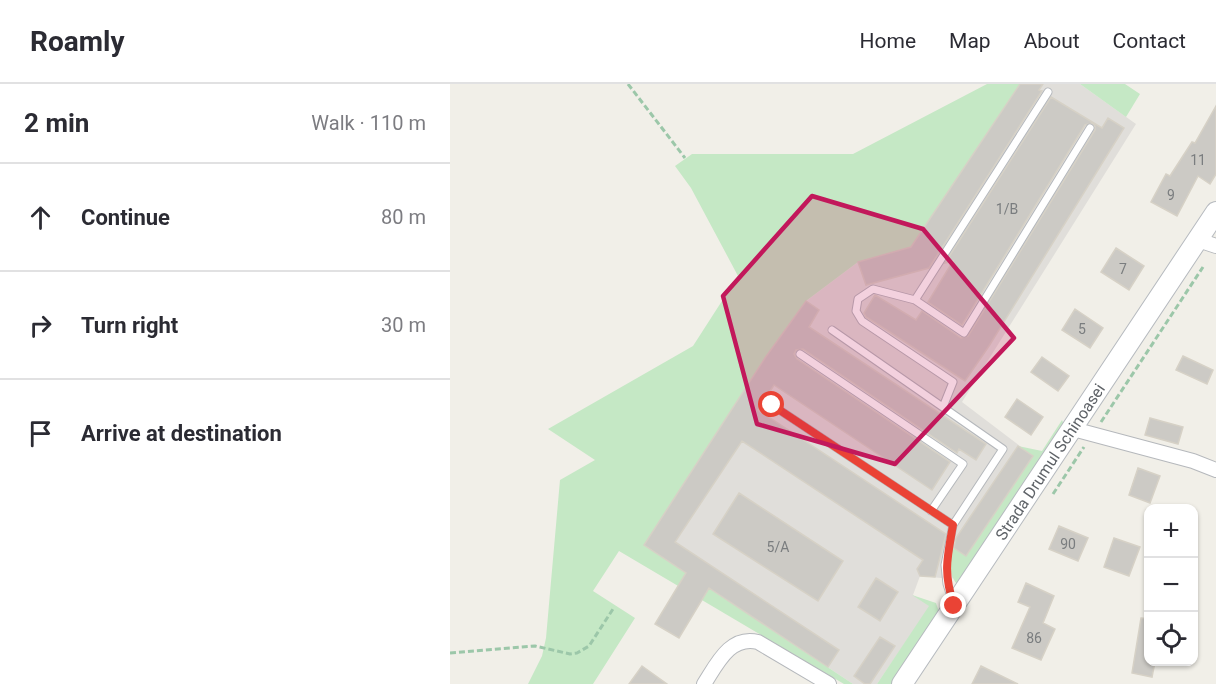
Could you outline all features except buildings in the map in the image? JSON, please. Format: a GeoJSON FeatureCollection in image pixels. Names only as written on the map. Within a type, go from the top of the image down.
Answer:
{"type":"FeatureCollection","features":[{"type":"Feature","properties":{"kind":"street","name":"Strada Drumul Schinoasei"},"geometry":{"type":"LineString","coordinates":[[902,684],[1073,429],[1207,243],[1216,212]]}},
{"type":"Feature","properties":{"kind":"street"},"geometry":{"type":"LineString","coordinates":[[1073,429],[1193,461],[1216,470]]}},
{"type":"Feature","properties":{"kind":"street"},"geometry":{"type":"LineString","coordinates":[[704,684],[730,648],[740,641],[748,640],[758,642],[829,684]]}},
{"type":"Feature","properties":{"kind":"lane"},"geometry":{"type":"LineString","coordinates":[[915,300],[1048,92]]}},
{"type":"Feature","properties":{"kind":"lane"},"geometry":{"type":"LineString","coordinates":[[942,407],[953,382],[862,321],[856,311],[858,299],[873,289],[915,300],[964,333],[1090,128]]}},
{"type":"Feature","properties":{"kind":"lane"},"geometry":{"type":"LineString","coordinates":[[832,330],[1003,449],[953,525],[945,565],[947,584],[954,606]]}},
{"type":"Feature","properties":{"kind":"lane"},"geometry":{"type":"LineString","coordinates":[[800,354],[963,464],[931,511]]}},
{"type":"Feature","properties":{"kind":"lane"},"geometry":{"type":"LineString","coordinates":[[772,405],[953,525]]}},
{"type":"Feature","properties":{"kind":"path"},"geometry":{"type":"LineString","coordinates":[[628,84],[685,158]]}},
{"type":"Feature","properties":{"kind":"path"},"geometry":{"type":"LineString","coordinates":[[450,653],[535,646],[570,654],[577,653],[589,646],[613,609]]}},
{"type":"Feature","properties":{"kind":"highlighted area"},"geometry":{"type":"Polygon","coordinates":[[[812,196],[923,229],[1014,338],[895,464],[757,424],[723,296],[812,196]]]}},
{"type":"Feature","properties":{"kind":"shaded area"},"geometry":{"type":"Polygon","coordinates":[[[1020,84],[1080,84],[1136,124],[962,402],[1033,456],[952,579],[920,576],[913,595],[930,606],[877,684],[853,684],[644,545],[765,358],[806,301],[858,262],[911,247],[1020,84]]]}},
{"type":"Feature","properties":{"kind":"green space"},"geometry":{"type":"Polygon","coordinates":[[[987,84],[1020,84],[911,247],[858,262],[806,301],[765,358],[644,545],[853,684],[844,684],[619,551],[593,591],[635,618],[593,684],[528,684],[542,656],[546,638],[560,480],[595,460],[548,429],[693,346],[738,276],[691,188],[675,166],[692,154],[853,154],[987,84]]]}},
{"type":"Feature","properties":{"kind":"green space"},"geometry":{"type":"Polygon","coordinates":[[[1080,84],[1125,84],[1140,94],[1126,117],[1080,84]]]}},
{"type":"Feature","properties":{"kind":"green space"},"geometry":{"type":"Polygon","coordinates":[[[1062,420],[1065,427],[957,584],[951,571],[951,546],[966,556],[1033,456],[1018,446],[1042,451],[1062,420]]]}},
{"type":"Feature","properties":{"kind":"green space"},"geometry":{"type":"Polygon","coordinates":[[[912,595],[936,603],[940,615],[893,684],[877,684],[929,606],[912,595]]]}},
{"type":"Feature","properties":{"kind":"route"},"geometry":{"type":"LineString","coordinates":[[772,405],[953,525],[945,565],[947,584],[954,606]]}}]}
